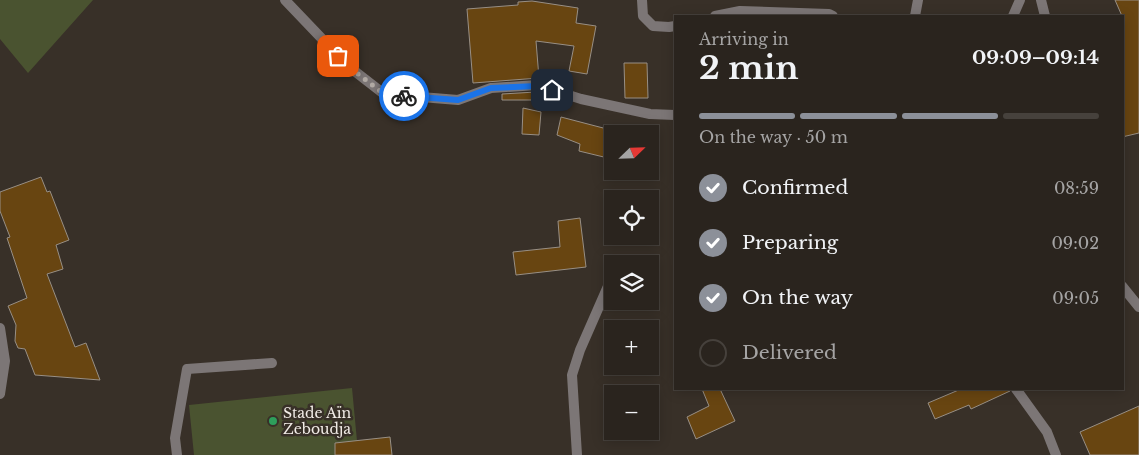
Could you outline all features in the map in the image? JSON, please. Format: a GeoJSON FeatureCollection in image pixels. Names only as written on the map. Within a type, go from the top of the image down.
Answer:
{"type":"FeatureCollection","features":[{"type":"Feature","properties":{"kind":"street"},"geometry":{"type":"LineString","coordinates":[[285,0],[348,66],[384,94],[458,100],[491,88],[537,86],[581,99],[650,114],[674,115]]}},
{"type":"Feature","properties":{"kind":"street"},"geometry":{"type":"LineString","coordinates":[[642,0],[643,16],[653,26],[674,26]]}},
{"type":"Feature","properties":{"kind":"street"},"geometry":{"type":"LineString","coordinates":[[915,15],[918,0]]}},
{"type":"Feature","properties":{"kind":"street"},"geometry":{"type":"LineString","coordinates":[[1013,15],[1020,0]]}},
{"type":"Feature","properties":{"kind":"street"},"geometry":{"type":"LineString","coordinates":[[1041,0],[1045,15]]}},
{"type":"Feature","properties":{"kind":"street"},"geometry":{"type":"LineString","coordinates":[[719,15],[740,10],[832,15]]}},
{"type":"Feature","properties":{"kind":"street"},"geometry":{"type":"LineString","coordinates":[[1124,288],[1139,307]]}},
{"type":"Feature","properties":{"kind":"street"},"geometry":{"type":"LineString","coordinates":[[577,455],[572,375],[580,350],[604,295]]}},
{"type":"Feature","properties":{"kind":"street"},"geometry":{"type":"LineString","coordinates":[[0,328],[5,361],[0,394]]}},
{"type":"Feature","properties":{"kind":"street"},"geometry":{"type":"LineString","coordinates":[[177,455],[175,438],[187,369],[272,363]]}},
{"type":"Feature","properties":{"kind":"street"},"geometry":{"type":"LineString","coordinates":[[1017,390],[1047,432],[1056,455]]}},
{"type":"Feature","properties":{"kind":"green space"},"geometry":{"type":"Polygon","coordinates":[[[0,0],[93,0],[28,73],[0,39],[0,0]]]}},
{"type":"Feature","properties":{"kind":"green space","name":"Stade Aïn Zeboudja"},"geometry":{"type":"Polygon","coordinates":[[[352,388],[357,441],[390,437],[392,455],[194,455],[189,405],[352,388]]]}},
{"type":"Feature","properties":{"kind":"building"},"geometry":{"type":"Polygon","coordinates":[[[1115,0],[1139,0],[1139,133],[1124,137],[1124,15],[1122,15],[1115,0]]]}},
{"type":"Feature","properties":{"kind":"building"},"geometry":{"type":"Polygon","coordinates":[[[532,1],[578,8],[576,23],[596,26],[587,74],[569,71],[574,46],[536,41],[539,78],[473,83],[467,9],[518,5],[518,2],[532,1]]]}},
{"type":"Feature","properties":{"kind":"building"},"geometry":{"type":"Polygon","coordinates":[[[624,63],[647,63],[648,98],[625,98],[624,63]]]}},
{"type":"Feature","properties":{"kind":"building"},"geometry":{"type":"Polygon","coordinates":[[[540,93],[540,100],[502,100],[502,94],[540,93]]]}},
{"type":"Feature","properties":{"kind":"building"},"geometry":{"type":"Polygon","coordinates":[[[523,108],[541,112],[539,135],[522,134],[523,108]]]}},
{"type":"Feature","properties":{"kind":"building"},"geometry":{"type":"Polygon","coordinates":[[[561,117],[604,128],[604,157],[579,151],[580,144],[557,135],[561,117]]]}},
{"type":"Feature","properties":{"kind":"building"},"geometry":{"type":"Polygon","coordinates":[[[41,177],[47,192],[50,191],[69,240],[56,245],[63,269],[47,274],[75,347],[86,343],[100,380],[35,375],[25,349],[18,348],[15,341],[16,325],[8,306],[27,298],[7,238],[10,237],[0,211],[0,192],[41,177]]]}},
{"type":"Feature","properties":{"kind":"building"},"geometry":{"type":"Polygon","coordinates":[[[580,218],[586,267],[516,275],[513,252],[560,247],[558,221],[580,218]]]}},
{"type":"Feature","properties":{"kind":"building"},"geometry":{"type":"Polygon","coordinates":[[[702,390],[720,390],[735,421],[696,439],[687,417],[709,406],[702,390]]]}},
{"type":"Feature","properties":{"kind":"building"},"geometry":{"type":"Polygon","coordinates":[[[959,390],[1010,391],[971,409],[969,405],[935,419],[928,403],[959,390]]]}},
{"type":"Feature","properties":{"kind":"building"},"geometry":{"type":"Polygon","coordinates":[[[1139,406],[1139,455],[1090,455],[1080,432],[1139,406]]]}},
{"type":"Feature","properties":{"kind":"building"},"geometry":{"type":"Polygon","coordinates":[[[390,437],[392,455],[335,455],[335,443],[390,437]]]}},
{"type":"Feature","properties":{"kind":"way so far"},"geometry":{"type":"LineString","coordinates":[[338,56],[384,94],[404,96]]}},
{"type":"Feature","properties":{"kind":"place","name":"Stade Aïn Zeboudja"},"geometry":{"type":"Point","coordinates":[273,421]}},
{"type":"Feature","properties":{"kind":"route"},"geometry":{"type":"LineString","coordinates":[[404,96],[458,100],[491,88],[537,86],[552,90]]}}]}
